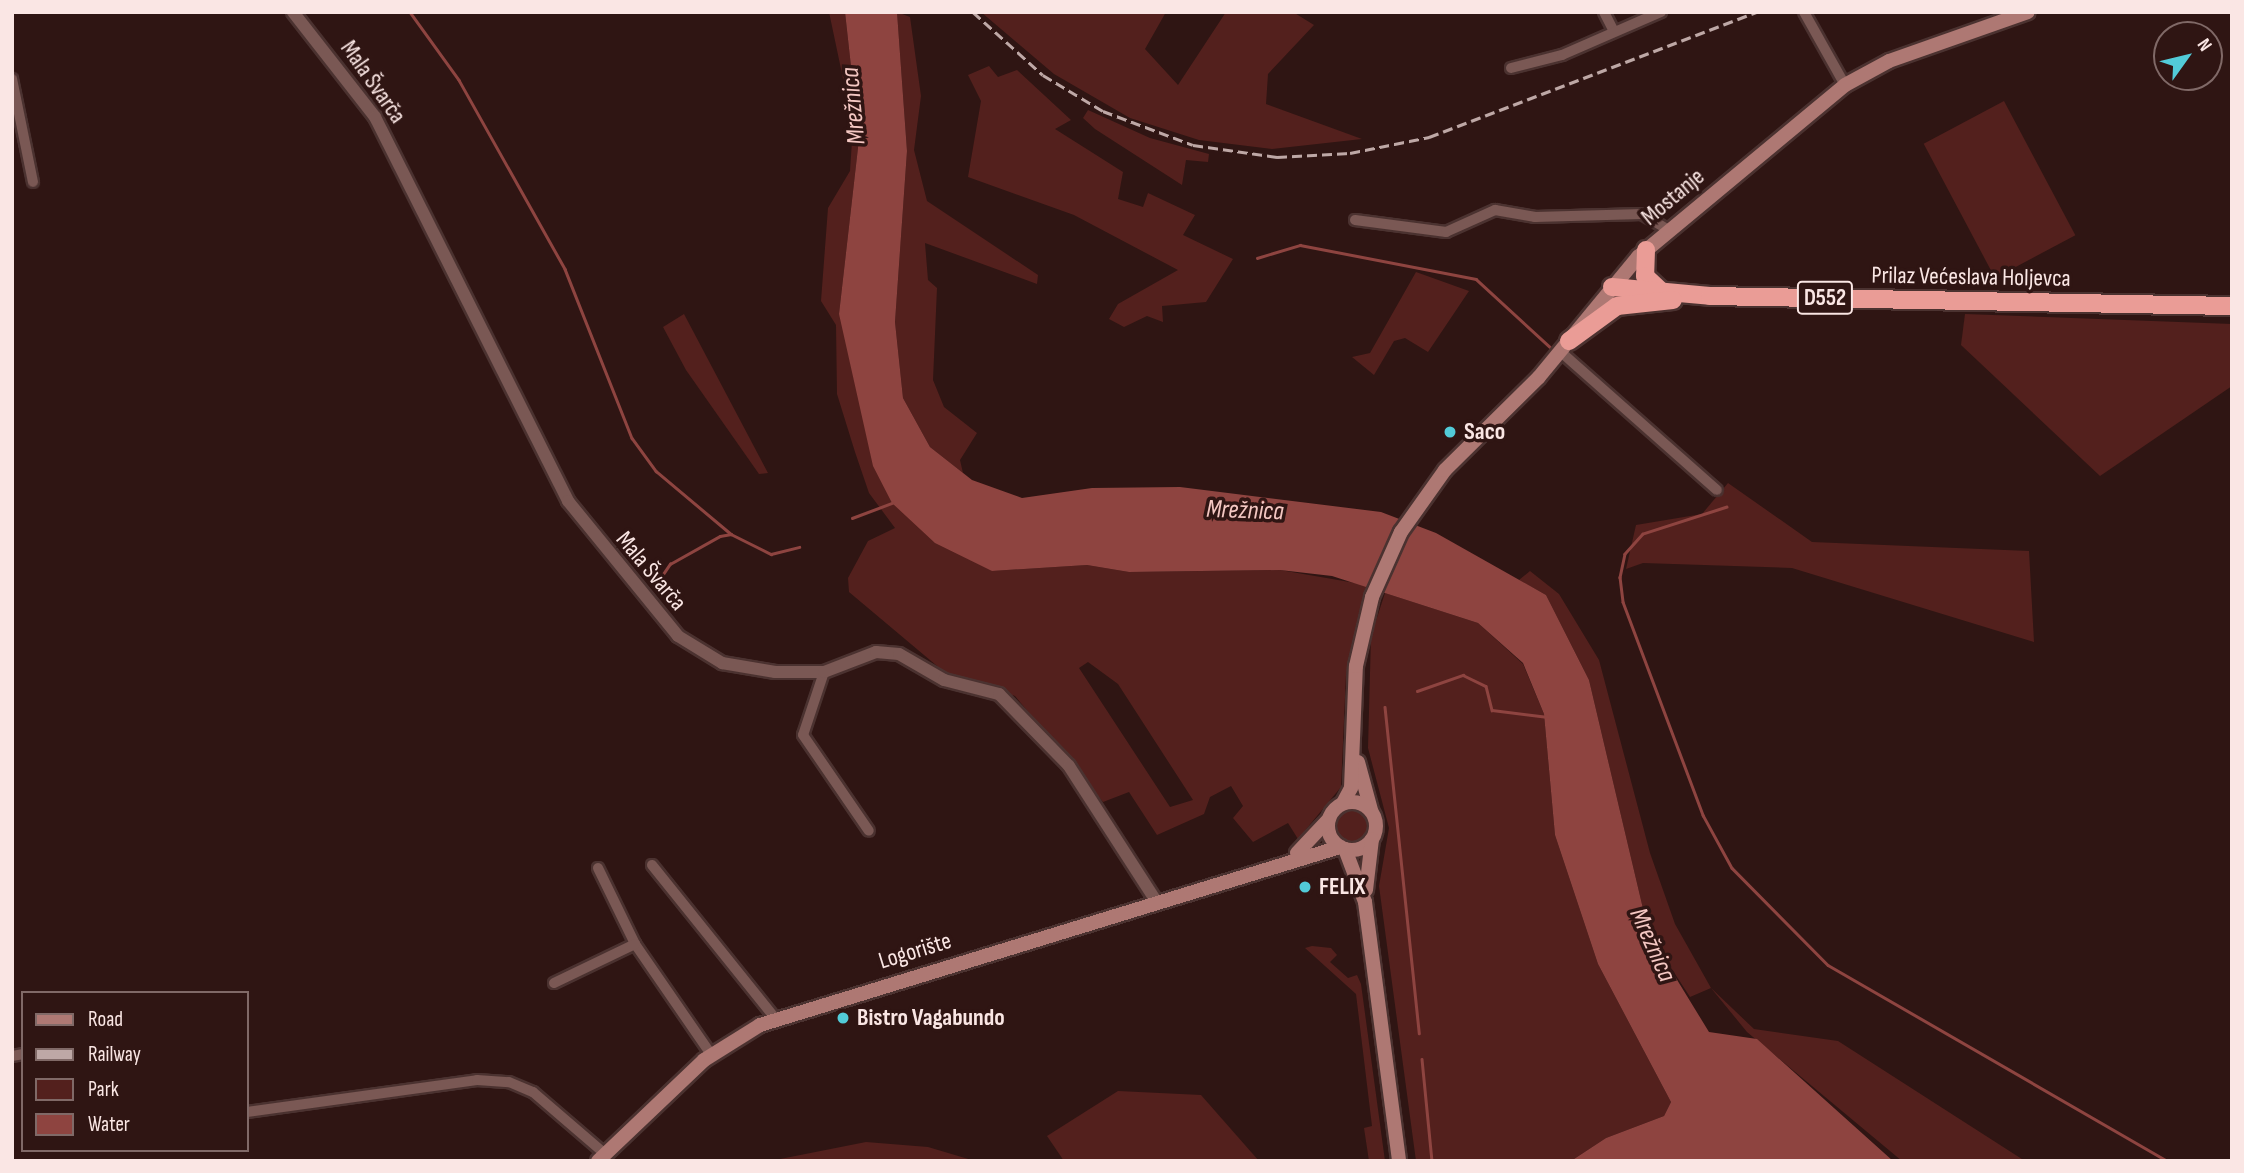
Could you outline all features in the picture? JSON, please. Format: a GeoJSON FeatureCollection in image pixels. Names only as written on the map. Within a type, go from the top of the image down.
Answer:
{"type":"FeatureCollection","features":[{"type":"Feature","properties":{"kind":"highway"},"geometry":{"type":"LineString","coordinates":[[1646,250],[1645,276],[1661,290]]}},
{"type":"Feature","properties":{"kind":"highway"},"geometry":{"type":"LineString","coordinates":[[1612,287],[1627,304]]}},
{"type":"Feature","properties":{"kind":"highway","name":"Prilaz Većeslava Holjevca"},"geometry":{"type":"LineString","coordinates":[[1612,287],[1710,296],[2232,306]]}},
{"type":"Feature","properties":{"kind":"highway","name":"Prilaz Većeslava Holjevca"},"geometry":{"type":"LineString","coordinates":[[1565,346],[1627,304],[1710,296]]}},
{"type":"Feature","properties":{"kind":"main road","name":"Mostanje"},"geometry":{"type":"LineString","coordinates":[[1343,803],[1351,788],[1360,641],[1382,571],[1416,508],[1565,346],[1612,287],[1646,250],[1845,85],[1889,61],[2028,12]]}},
{"type":"Feature","properties":{"kind":"main road"},"geometry":{"type":"LineString","coordinates":[[1354,740],[1373,813],[1373,839],[1365,902]]}},
{"type":"Feature","properties":{"kind":"main road"},"geometry":{"type":"LineString","coordinates":[[1373,813],[1356,802],[1343,803],[1328,820],[1329,835],[1343,848],[1365,902],[1399,1161]]}},
{"type":"Feature","properties":{"kind":"main road","name":"Logorište"},"geometry":{"type":"LineString","coordinates":[[1287,860],[1328,820]]}},
{"type":"Feature","properties":{"kind":"main road"},"geometry":{"type":"LineString","coordinates":[[1343,848],[1373,839]]}},
{"type":"Feature","properties":{"kind":"main road","name":"Logorište"},"geometry":{"type":"LineString","coordinates":[[601,1157],[711,1054],[776,1019],[1287,860],[1343,848]]}},
{"type":"Feature","properties":{"kind":"street","name":"Mala Švarča"},"geometry":{"type":"LineString","coordinates":[[293,12],[375,117],[568,500],[632,587],[678,636],[722,663],[824,672],[876,652],[899,654],[944,680],[1012,702],[1107,818],[1156,901]]}},
{"type":"Feature","properties":{"kind":"street"},"geometry":{"type":"LineString","coordinates":[[1604,12],[1614,32]]}},
{"type":"Feature","properties":{"kind":"street"},"geometry":{"type":"LineString","coordinates":[[1511,68],[1614,32],[1661,12]]}},
{"type":"Feature","properties":{"kind":"street"},"geometry":{"type":"LineString","coordinates":[[1804,12],[1845,85]]}},
{"type":"Feature","properties":{"kind":"street"},"geometry":{"type":"LineString","coordinates":[[12,79],[33,182]]}},
{"type":"Feature","properties":{"kind":"street"},"geometry":{"type":"LineString","coordinates":[[1355,220],[1446,232],[1494,210],[1535,217],[1642,214],[1669,230]]}},
{"type":"Feature","properties":{"kind":"street"},"geometry":{"type":"LineString","coordinates":[[1565,346],[1717,490]]}},
{"type":"Feature","properties":{"kind":"street"},"geometry":{"type":"LineString","coordinates":[[824,672],[803,735],[869,831]]}},
{"type":"Feature","properties":{"kind":"street"},"geometry":{"type":"LineString","coordinates":[[652,865],[776,1019]]}},
{"type":"Feature","properties":{"kind":"street"},"geometry":{"type":"LineString","coordinates":[[598,868],[635,944],[711,1054]]}},
{"type":"Feature","properties":{"kind":"street"},"geometry":{"type":"LineString","coordinates":[[554,983],[635,944]]}},
{"type":"Feature","properties":{"kind":"street"},"geometry":{"type":"LineString","coordinates":[[248,1112],[477,1080],[509,1082],[533,1093],[601,1157]]}},
{"type":"Feature","properties":{"kind":"green space"},"geometry":{"type":"Polygon","coordinates":[[[829,12],[845,12],[859,139],[839,314],[992,571],[1087,565],[1129,572],[1280,570],[1367,585],[1346,675],[1341,787],[1298,839],[1288,823],[1253,842],[1233,818],[1243,806],[1231,786],[1210,797],[1204,814],[1157,835],[1129,792],[1103,802],[1015,696],[943,671],[849,592],[848,578],[868,541],[895,528],[869,493],[855,452],[837,394],[836,325],[821,301],[828,208],[850,171],[853,126],[829,12]],[[1088,662],[1079,668],[1170,807],[1193,800],[1118,684],[1088,662]]]}},
{"type":"Feature","properties":{"kind":"green space"},"geometry":{"type":"Polygon","coordinates":[[[897,12],[910,17],[921,96],[914,150],[927,201],[1038,275],[1037,284],[925,243],[928,280],[937,288],[933,380],[944,407],[977,433],[960,460],[963,473],[930,447],[903,398],[895,322],[907,151],[897,12]]]}},
{"type":"Feature","properties":{"kind":"green space"},"geometry":{"type":"Polygon","coordinates":[[[981,12],[1166,12],[1145,49],[1178,85],[1226,12],[1293,12],[1314,25],[1268,74],[1266,104],[1362,139],[1272,149],[1199,140],[1130,118],[1054,74],[981,12]]]}},
{"type":"Feature","properties":{"kind":"green space"},"geometry":{"type":"Polygon","coordinates":[[[989,66],[998,77],[1017,70],[1071,120],[1055,129],[1123,172],[1118,199],[1143,207],[1148,193],[1195,215],[1183,235],[1233,259],[1206,302],[1162,306],[1163,322],[1147,316],[1124,327],[1109,319],[1118,304],[1178,270],[1074,215],[968,177],[981,101],[968,75],[989,66]]]}},
{"type":"Feature","properties":{"kind":"green space"},"geometry":{"type":"Polygon","coordinates":[[[2004,101],[2075,235],[1995,278],[1924,144],[2004,101]]]}},
{"type":"Feature","properties":{"kind":"green space"},"geometry":{"type":"Polygon","coordinates":[[[1088,110],[1150,138],[1209,154],[1208,162],[1186,160],[1182,185],[1095,129],[1083,118],[1088,110]]]}},
{"type":"Feature","properties":{"kind":"green space"},"geometry":{"type":"Polygon","coordinates":[[[1416,272],[1469,291],[1428,352],[1405,338],[1394,341],[1374,375],[1352,357],[1370,353],[1416,272]]]}},
{"type":"Feature","properties":{"kind":"green space"},"geometry":{"type":"Polygon","coordinates":[[[684,314],[768,473],[759,474],[686,370],[663,327],[684,314]]]}},
{"type":"Feature","properties":{"kind":"green space"},"geometry":{"type":"Polygon","coordinates":[[[1965,314],[2232,324],[2232,386],[2100,476],[1961,345],[1965,314]]]}},
{"type":"Feature","properties":{"kind":"green space"},"geometry":{"type":"Polygon","coordinates":[[[1728,483],[1812,542],[2029,551],[2034,642],[1792,568],[1643,563],[1626,569],[1636,525],[1702,514],[1728,483]]]}},
{"type":"Feature","properties":{"kind":"green space"},"geometry":{"type":"Polygon","coordinates":[[[1530,571],[1559,594],[1599,660],[1650,853],[1675,924],[1711,988],[1690,997],[1649,934],[1589,680],[1546,595],[1519,580],[1530,571]]]}},
{"type":"Feature","properties":{"kind":"green space"},"geometry":{"type":"Polygon","coordinates":[[[1385,593],[1478,623],[1523,664],[1544,714],[1555,835],[1598,964],[1671,1102],[1664,1116],[1606,1138],[1571,1161],[1416,1161],[1379,886],[1389,828],[1368,748],[1371,636],[1385,593]]]}},
{"type":"Feature","properties":{"kind":"green space"},"geometry":{"type":"Polygon","coordinates":[[[1352,807],[1365,813],[1371,826],[1365,839],[1352,845],[1339,839],[1333,826],[1339,813],[1352,807]]]}},
{"type":"Feature","properties":{"kind":"green space"},"geometry":{"type":"Polygon","coordinates":[[[1305,948],[1331,948],[1337,955],[1330,962],[1348,978],[1357,975],[1361,984],[1385,1161],[1369,1161],[1364,1128],[1372,1126],[1356,994],[1305,948]]]}},
{"type":"Feature","properties":{"kind":"green space"},"geometry":{"type":"Polygon","coordinates":[[[1711,988],[1754,1029],[1838,1041],[2025,1161],[1902,1161],[1747,1032],[1711,988]]]}},
{"type":"Feature","properties":{"kind":"green space"},"geometry":{"type":"Polygon","coordinates":[[[1118,1091],[1201,1095],[1259,1161],[1064,1161],[1047,1136],[1118,1091]]]}},
{"type":"Feature","properties":{"kind":"green space"},"geometry":{"type":"Polygon","coordinates":[[[866,1142],[928,1147],[975,1161],[770,1161],[866,1142]]]}},
{"type":"Feature","properties":{"kind":"water","name":"Mrežnica"},"geometry":{"type":"Polygon","coordinates":[[[845,12],[897,12],[907,151],[895,322],[903,398],[930,447],[972,480],[1022,498],[1092,488],[1180,487],[1381,512],[1436,533],[1546,595],[1589,680],[1649,934],[1709,1032],[1757,1039],[1893,1161],[1571,1161],[1606,1138],[1664,1116],[1671,1102],[1598,964],[1555,835],[1544,714],[1523,663],[1478,623],[1332,576],[1280,570],[1129,572],[1087,565],[992,571],[935,543],[892,503],[873,466],[839,314],[859,139],[845,12]]]}},
{"type":"Feature","properties":{"kind":"waterway"},"geometry":{"type":"LineString","coordinates":[[410,12],[459,80],[565,269],[632,438],[656,471],[731,534]]}},
{"type":"Feature","properties":{"kind":"waterway"},"geometry":{"type":"LineString","coordinates":[[1257,258],[1300,245],[1476,279],[1550,347]]}},
{"type":"Feature","properties":{"kind":"waterway"},"geometry":{"type":"LineString","coordinates":[[852,518],[892,503]]}},
{"type":"Feature","properties":{"kind":"waterway"},"geometry":{"type":"LineString","coordinates":[[1727,507],[1643,534],[1625,554],[1620,577],[1623,602],[1703,815],[1732,868],[1828,965],[2168,1161]]}},
{"type":"Feature","properties":{"kind":"waterway"},"geometry":{"type":"LineString","coordinates":[[655,586],[670,564],[720,536],[731,534],[771,554],[799,547]]}},
{"type":"Feature","properties":{"kind":"waterway"},"geometry":{"type":"LineString","coordinates":[[1417,691],[1463,675],[1486,686],[1492,710],[1548,717]]}},
{"type":"Feature","properties":{"kind":"waterway"},"geometry":{"type":"LineString","coordinates":[[1385,707],[1419,1033]]}},
{"type":"Feature","properties":{"kind":"waterway"},"geometry":{"type":"LineString","coordinates":[[1422,1059],[1432,1161]]}},
{"type":"Feature","properties":{"kind":"railway"},"geometry":{"type":"LineString","coordinates":[[973,12],[1043,75],[1103,111],[1193,145],[1277,157],[1350,153],[1429,137],[1757,12]]}},
{"type":"Feature","properties":{"kind":"place","name":"Saco"},"geometry":{"type":"Point","coordinates":[1450,432]}},
{"type":"Feature","properties":{"kind":"place","name":"FELIX"},"geometry":{"type":"Point","coordinates":[1305,887]}},
{"type":"Feature","properties":{"kind":"place","name":"Bistro Vagabundo"},"geometry":{"type":"Point","coordinates":[843,1018]}}]}
